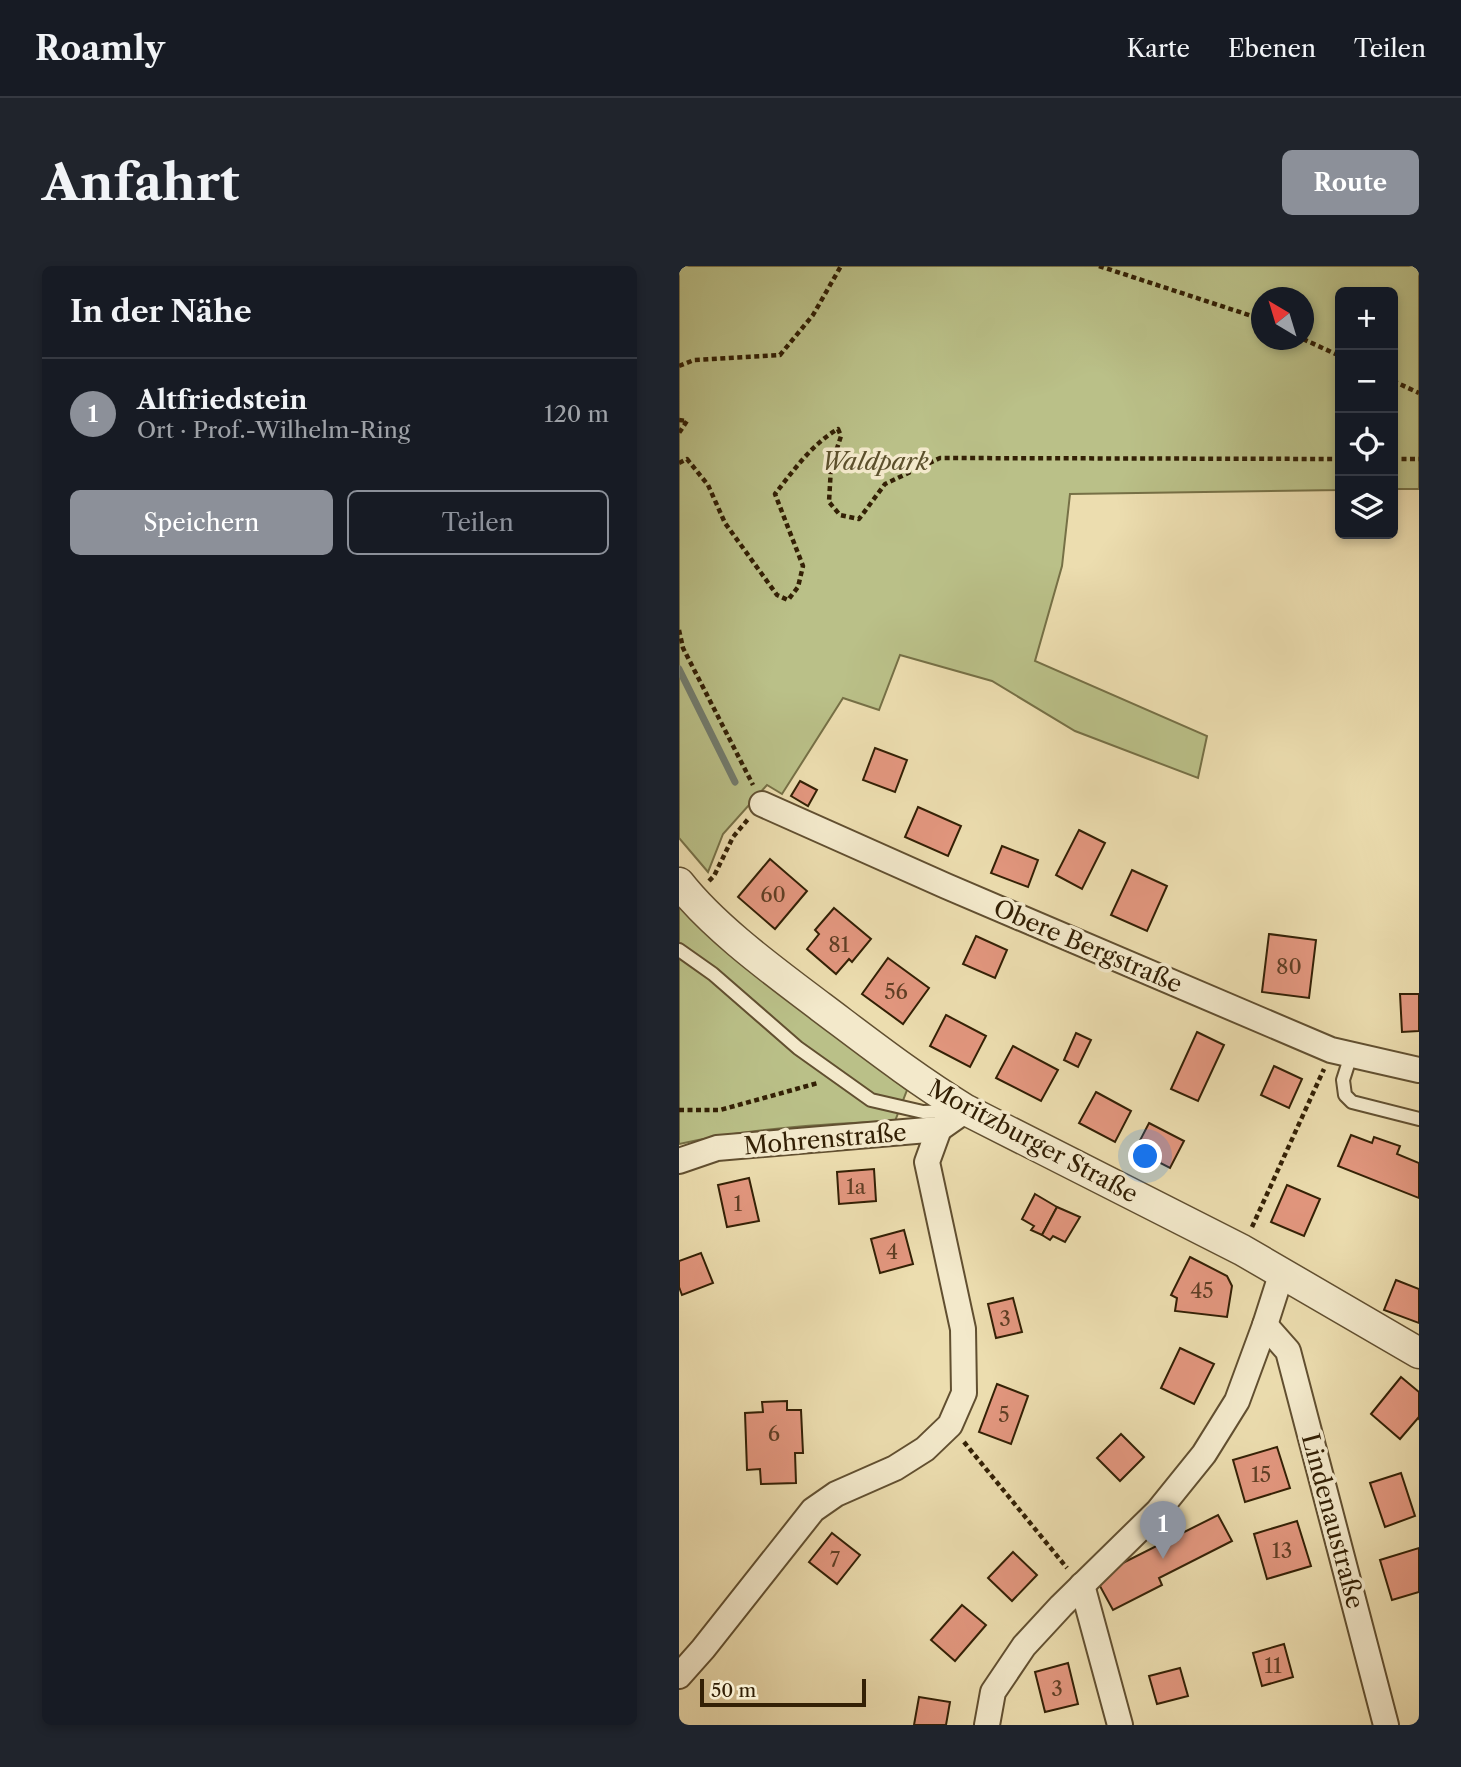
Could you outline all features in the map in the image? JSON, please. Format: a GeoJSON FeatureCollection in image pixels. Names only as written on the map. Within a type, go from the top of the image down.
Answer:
{"type":"FeatureCollection","features":[{"type":"Feature","properties":{"kind":"street","name":"Obere Bergstraße"},"geometry":{"type":"LineString","coordinates":[[762,804],[946,886],[1341,1053],[1419,1070]]}},
{"type":"Feature","properties":{"kind":"street","name":"Moritzburger Straße"},"geometry":{"type":"LineString","coordinates":[[679,883],[692,900],[771,970],[923,1084],[966,1110],[1242,1250],[1419,1353]]}},
{"type":"Feature","properties":{"kind":"street","name":"Mohrenstraße"},"geometry":{"type":"LineString","coordinates":[[679,1161],[728,1147],[939,1129],[966,1110]]}},
{"type":"Feature","properties":{"kind":"street"},"geometry":{"type":"LineString","coordinates":[[679,1676],[813,1510],[836,1494],[895,1468],[925,1449],[950,1425],[964,1393],[963,1329],[927,1162],[939,1129]]}},
{"type":"Feature","properties":{"kind":"street"},"geometry":{"type":"LineString","coordinates":[[987,1725],[993,1692],[1024,1647],[1082,1585],[1158,1511],[1205,1454],[1237,1401],[1282,1272]]}},
{"type":"Feature","properties":{"kind":"street","name":"Lindenaustraße"},"geometry":{"type":"LineString","coordinates":[[1265,1325],[1288,1351],[1386,1725]]}},
{"type":"Feature","properties":{"kind":"street"},"geometry":{"type":"LineString","coordinates":[[1082,1585],[1120,1725]]}},
{"type":"Feature","properties":{"kind":"lane"},"geometry":{"type":"LineString","coordinates":[[679,950],[713,974],[798,1048],[871,1100],[923,1112],[966,1110]]}},
{"type":"Feature","properties":{"kind":"lane"},"geometry":{"type":"LineString","coordinates":[[1341,1053],[1345,1095],[1352,1102],[1419,1119]]}},
{"type":"Feature","properties":{"kind":"path"},"geometry":{"type":"LineString","coordinates":[[679,366],[694,360],[780,355],[813,315],[841,266]]}},
{"type":"Feature","properties":{"kind":"path"},"geometry":{"type":"LineString","coordinates":[[1099,266],[1251,315]]}},
{"type":"Feature","properties":{"kind":"path"},"geometry":{"type":"LineString","coordinates":[[1314,344],[1335,354]]}},
{"type":"Feature","properties":{"kind":"path"},"geometry":{"type":"LineString","coordinates":[[1398,383],[1419,393]]}},
{"type":"Feature","properties":{"kind":"path"},"geometry":{"type":"LineString","coordinates":[[679,420],[687,421],[679,433]]}},
{"type":"Feature","properties":{"kind":"path"},"geometry":{"type":"LineString","coordinates":[[679,463],[687,460],[708,485],[725,523],[776,596],[788,600],[797,587],[803,566],[775,494],[803,459],[838,429],[841,436],[831,467],[829,502],[840,514],[859,519],[885,484],[940,458],[1335,459]]}},
{"type":"Feature","properties":{"kind":"path"},"geometry":{"type":"LineString","coordinates":[[1398,459],[1419,459]]}},
{"type":"Feature","properties":{"kind":"path"},"geometry":{"type":"LineString","coordinates":[[679,631],[684,648],[762,804]]}},
{"type":"Feature","properties":{"kind":"path"},"geometry":{"type":"LineString","coordinates":[[714,876],[733,837]]}},
{"type":"Feature","properties":{"kind":"path"},"geometry":{"type":"LineString","coordinates":[[1242,1250],[1341,1053]]}},
{"type":"Feature","properties":{"kind":"path"},"geometry":{"type":"LineString","coordinates":[[679,1110],[720,1111],[839,1078]]}},
{"type":"Feature","properties":{"kind":"path"},"geometry":{"type":"LineString","coordinates":[[950,1425],[1082,1585]]}},
{"type":"Feature","properties":{"kind":"green space","name":"Waldpark"},"geometry":{"type":"Polygon","coordinates":[[[679,266],[1419,266],[1419,489],[1398,489],[1398,287],[1335,287],[1335,490],[1070,494],[1062,566],[1035,661],[1207,736],[1198,778],[1075,731],[992,681],[900,655],[879,710],[843,698],[782,794],[767,785],[723,834],[708,872],[679,838],[679,266]]]}},
{"type":"Feature","properties":{"kind":"green space"},"geometry":{"type":"Polygon","coordinates":[[[679,904],[758,976],[907,1090],[895,1121],[760,1130],[679,1144],[679,904]]]}},
{"type":"Feature","properties":{"kind":"building"},"geometry":{"type":"Polygon","coordinates":[[[875,748],[907,760],[895,792],[863,780],[875,748]]]}},
{"type":"Feature","properties":{"kind":"building"},"geometry":{"type":"Polygon","coordinates":[[[800,781],[817,790],[808,806],[791,796],[800,781]]]}},
{"type":"Feature","properties":{"kind":"building"},"geometry":{"type":"Polygon","coordinates":[[[918,807],[961,826],[948,856],[905,837],[918,807]]]}},
{"type":"Feature","properties":{"kind":"building"},"geometry":{"type":"Polygon","coordinates":[[[1079,830],[1105,843],[1082,889],[1056,875],[1079,830]]]}},
{"type":"Feature","properties":{"kind":"building"},"geometry":{"type":"Polygon","coordinates":[[[1002,846],[1038,860],[1028,887],[991,873],[1002,846]]]}},
{"type":"Feature","properties":{"kind":"building"},"geometry":{"type":"Polygon","coordinates":[[[770,859],[807,891],[775,929],[738,897],[770,859]]]}},
{"type":"Feature","properties":{"kind":"building"},"geometry":{"type":"Polygon","coordinates":[[[1132,870],[1167,886],[1147,931],[1111,915],[1132,870]]]}},
{"type":"Feature","properties":{"kind":"building"},"geometry":{"type":"Polygon","coordinates":[[[834,908],[871,939],[852,962],[849,959],[836,974],[807,949],[819,934],[815,930],[834,908]]]}},
{"type":"Feature","properties":{"kind":"building"},"geometry":{"type":"Polygon","coordinates":[[[1269,934],[1316,940],[1309,998],[1262,992],[1269,934]]]}},
{"type":"Feature","properties":{"kind":"building"},"geometry":{"type":"Polygon","coordinates":[[[976,936],[1007,950],[995,978],[963,964],[976,936]]]}},
{"type":"Feature","properties":{"kind":"building"},"geometry":{"type":"Polygon","coordinates":[[[888,958],[929,988],[903,1024],[862,994],[888,958]]]}},
{"type":"Feature","properties":{"kind":"building"},"geometry":{"type":"Polygon","coordinates":[[[1400,994],[1419,994],[1419,1031],[1402,1032],[1400,994]]]}},
{"type":"Feature","properties":{"kind":"building"},"geometry":{"type":"Polygon","coordinates":[[[946,1015],[986,1036],[970,1067],[930,1046],[946,1015]]]}},
{"type":"Feature","properties":{"kind":"building"},"geometry":{"type":"Polygon","coordinates":[[[1197,1032],[1224,1045],[1198,1101],[1171,1089],[1197,1032]]]}},
{"type":"Feature","properties":{"kind":"building"},"geometry":{"type":"Polygon","coordinates":[[[1076,1033],[1091,1040],[1078,1067],[1064,1060],[1076,1033]]]}},
{"type":"Feature","properties":{"kind":"building"},"geometry":{"type":"Polygon","coordinates":[[[1013,1046],[1058,1070],[1041,1101],[996,1078],[1013,1046]]]}},
{"type":"Feature","properties":{"kind":"building"},"geometry":{"type":"Polygon","coordinates":[[[1274,1066],[1302,1079],[1289,1108],[1261,1095],[1274,1066]]]}},
{"type":"Feature","properties":{"kind":"building"},"geometry":{"type":"Polygon","coordinates":[[[1096,1092],[1131,1111],[1115,1142],[1079,1123],[1096,1092]]]}},
{"type":"Feature","properties":{"kind":"building"},"geometry":{"type":"Polygon","coordinates":[[[1149,1123],[1184,1141],[1170,1168],[1135,1150],[1149,1123]]]}},
{"type":"Feature","properties":{"kind":"building"},"geometry":{"type":"Polygon","coordinates":[[[1351,1135],[1372,1143],[1374,1137],[1400,1146],[1397,1154],[1419,1163],[1419,1198],[1338,1166],[1351,1135]]]}},
{"type":"Feature","properties":{"kind":"building"},"geometry":{"type":"Polygon","coordinates":[[[874,1169],[876,1201],[839,1204],[837,1172],[874,1169]]]}},
{"type":"Feature","properties":{"kind":"building"},"geometry":{"type":"Polygon","coordinates":[[[749,1178],[759,1221],[727,1227],[718,1185],[749,1178]]]}},
{"type":"Feature","properties":{"kind":"building"},"geometry":{"type":"Polygon","coordinates":[[[1287,1185],[1320,1199],[1304,1236],[1271,1222],[1287,1185]]]}},
{"type":"Feature","properties":{"kind":"building"},"geometry":{"type":"Polygon","coordinates":[[[1035,1194],[1057,1207],[1042,1235],[1031,1230],[1034,1226],[1022,1219],[1035,1194]]]}},
{"type":"Feature","properties":{"kind":"building"},"geometry":{"type":"Polygon","coordinates":[[[1057,1207],[1080,1217],[1065,1242],[1053,1236],[1050,1240],[1042,1235],[1057,1207]]]}},
{"type":"Feature","properties":{"kind":"building"},"geometry":{"type":"Polygon","coordinates":[[[904,1230],[913,1264],[880,1273],[871,1239],[904,1230]]]}},
{"type":"Feature","properties":{"kind":"building"},"geometry":{"type":"Polygon","coordinates":[[[701,1253],[713,1283],[682,1295],[679,1287],[679,1261],[701,1253]]]}},
{"type":"Feature","properties":{"kind":"building"},"geometry":{"type":"Polygon","coordinates":[[[1190,1257],[1227,1276],[1232,1286],[1227,1317],[1175,1311],[1177,1298],[1171,1295],[1190,1257]]]}},
{"type":"Feature","properties":{"kind":"building"},"geometry":{"type":"Polygon","coordinates":[[[1396,1280],[1419,1289],[1419,1323],[1384,1310],[1396,1280]]]}},
{"type":"Feature","properties":{"kind":"building"},"geometry":{"type":"Polygon","coordinates":[[[1013,1298],[1022,1332],[996,1338],[988,1304],[1013,1298]]]}},
{"type":"Feature","properties":{"kind":"building"},"geometry":{"type":"Polygon","coordinates":[[[1180,1348],[1214,1364],[1194,1404],[1161,1388],[1180,1348]]]}},
{"type":"Feature","properties":{"kind":"building"},"geometry":{"type":"Polygon","coordinates":[[[1401,1377],[1419,1392],[1419,1419],[1400,1439],[1371,1414],[1401,1377]]]}},
{"type":"Feature","properties":{"kind":"building"},"geometry":{"type":"Polygon","coordinates":[[[997,1384],[1028,1396],[1011,1444],[979,1432],[997,1384]]]}},
{"type":"Feature","properties":{"kind":"building"},"geometry":{"type":"Polygon","coordinates":[[[787,1401],[787,1410],[801,1410],[803,1453],[795,1453],[796,1483],[761,1484],[760,1469],[747,1470],[745,1413],[763,1412],[762,1402],[787,1401]]]}},
{"type":"Feature","properties":{"kind":"building"},"geometry":{"type":"Polygon","coordinates":[[[1121,1434],[1144,1457],[1120,1481],[1097,1458],[1121,1434]]]}},
{"type":"Feature","properties":{"kind":"building"},"geometry":{"type":"Polygon","coordinates":[[[1277,1447],[1290,1488],[1245,1502],[1233,1460],[1277,1447]]]}},
{"type":"Feature","properties":{"kind":"building"},"geometry":{"type":"Polygon","coordinates":[[[1401,1473],[1415,1516],[1385,1527],[1370,1483],[1401,1473]]]}},
{"type":"Feature","properties":{"kind":"building"},"geometry":{"type":"Polygon","coordinates":[[[1218,1515],[1232,1541],[1159,1578],[1162,1585],[1113,1610],[1095,1577],[1218,1515]]]}},
{"type":"Feature","properties":{"kind":"building"},"geometry":{"type":"Polygon","coordinates":[[[1297,1521],[1311,1566],[1267,1579],[1254,1534],[1297,1521]]]}},
{"type":"Feature","properties":{"kind":"building"},"geometry":{"type":"Polygon","coordinates":[[[832,1533],[860,1555],[837,1584],[809,1562],[832,1533]]]}},
{"type":"Feature","properties":{"kind":"building"},"geometry":{"type":"Polygon","coordinates":[[[1419,1548],[1419,1592],[1392,1600],[1380,1560],[1419,1548]]]}},
{"type":"Feature","properties":{"kind":"building"},"geometry":{"type":"Polygon","coordinates":[[[1013,1552],[1037,1575],[1012,1601],[988,1578],[1013,1552]]]}},
{"type":"Feature","properties":{"kind":"building"},"geometry":{"type":"Polygon","coordinates":[[[962,1605],[986,1625],[955,1661],[931,1640],[962,1605]]]}},
{"type":"Feature","properties":{"kind":"building"},"geometry":{"type":"Polygon","coordinates":[[[1284,1644],[1293,1677],[1262,1686],[1253,1653],[1284,1644]]]}},
{"type":"Feature","properties":{"kind":"building"},"geometry":{"type":"Polygon","coordinates":[[[1068,1663],[1078,1704],[1045,1712],[1035,1672],[1068,1663]]]}},
{"type":"Feature","properties":{"kind":"building"},"geometry":{"type":"Polygon","coordinates":[[[1180,1668],[1188,1696],[1157,1704],[1149,1676],[1180,1668]]]}},
{"type":"Feature","properties":{"kind":"building"},"geometry":{"type":"Polygon","coordinates":[[[919,1697],[950,1702],[946,1725],[914,1725],[919,1697]]]}},
{"type":"Feature","properties":{"kind":"waterway"},"geometry":{"type":"LineString","coordinates":[[679,669],[735,782]]}},
{"type":"Feature","properties":{"kind":"place","name":"Altfriedstein"},"geometry":{"type":"Point","coordinates":[1163,1559]}}]}
